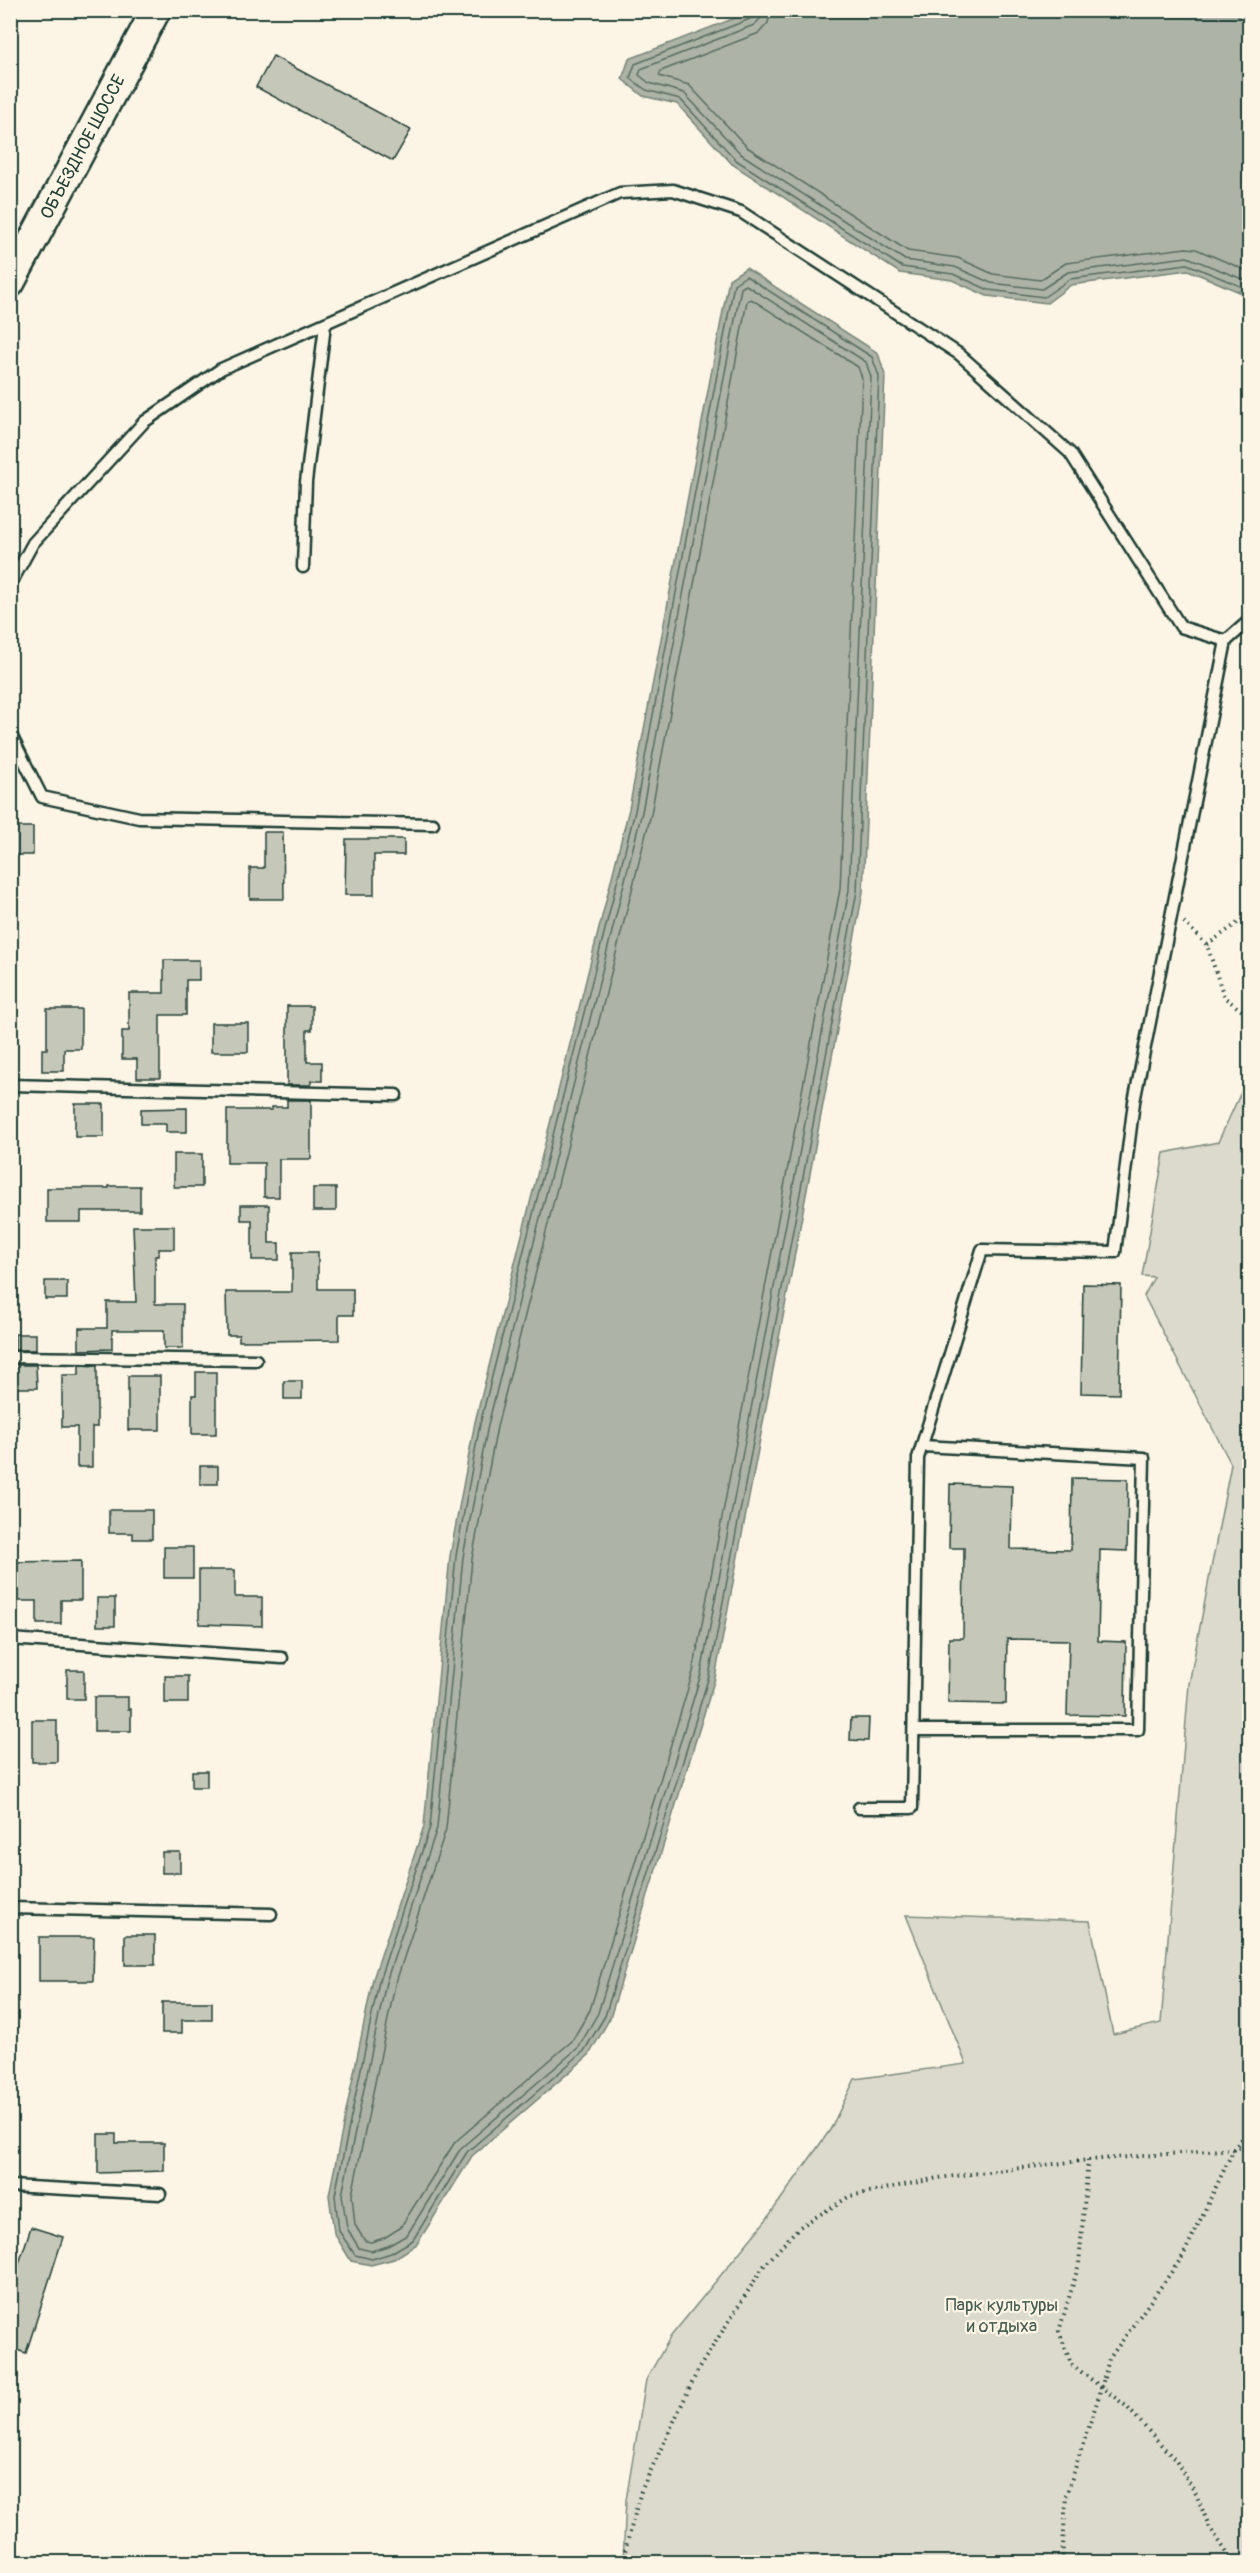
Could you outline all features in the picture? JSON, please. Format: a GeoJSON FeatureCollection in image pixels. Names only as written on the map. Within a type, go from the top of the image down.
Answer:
{"type":"FeatureCollection","features":[{"type":"Feature","properties":{"kind":"main road","name":"ОБЪЕЗДНОЕ ШОССЕ"},"geometry":{"type":"LineString","coordinates":[[10,282],[156,10]]}},
{"type":"Feature","properties":{"kind":"lane"},"geometry":{"type":"LineString","coordinates":[[10,585],[33,543],[144,422],[221,369],[620,193],[673,190],[741,212],[959,354],[1070,453],[1181,627],[1226,642]]}},
{"type":"Feature","properties":{"kind":"lane"},"geometry":{"type":"LineString","coordinates":[[303,567],[306,482],[325,325]]}},
{"type":"Feature","properties":{"kind":"lane"},"geometry":{"type":"LineString","coordinates":[[859,1808],[912,1808],[918,1458],[982,1250],[1115,1252],[1134,1102],[1226,642],[1250,621]]}},
{"type":"Feature","properties":{"kind":"lane"},"geometry":{"type":"LineString","coordinates":[[10,733],[42,797],[139,818],[433,824]]}},
{"type":"Feature","properties":{"kind":"lane"},"geometry":{"type":"LineString","coordinates":[[10,1085],[396,1095]]}},
{"type":"Feature","properties":{"kind":"lane"},"geometry":{"type":"LineString","coordinates":[[10,1357],[256,1360]]}},
{"type":"Feature","properties":{"kind":"lane"},"geometry":{"type":"LineString","coordinates":[[914,1730],[1138,1730],[1144,1458],[922,1446]]}},
{"type":"Feature","properties":{"kind":"lane"},"geometry":{"type":"LineString","coordinates":[[10,1639],[282,1658]]}},
{"type":"Feature","properties":{"kind":"lane"},"geometry":{"type":"LineString","coordinates":[[10,1908],[271,1914]]}},
{"type":"Feature","properties":{"kind":"lane"},"geometry":{"type":"LineString","coordinates":[[10,2186],[160,2194]]}},
{"type":"Feature","properties":{"kind":"path"},"geometry":{"type":"LineString","coordinates":[[1172,910],[1207,945],[1224,997],[1250,1017]]}},
{"type":"Feature","properties":{"kind":"path"},"geometry":{"type":"LineString","coordinates":[[1207,945],[1250,914]]}},
{"type":"Feature","properties":{"kind":"path"},"geometry":{"type":"LineString","coordinates":[[1062,2562],[1066,2496],[1109,2359],[1183,2256],[1234,2149],[1250,2128]]}},
{"type":"Feature","properties":{"kind":"path"},"geometry":{"type":"LineString","coordinates":[[622,2562],[641,2491],[699,2368],[764,2266],[798,2228],[850,2196],[938,2178],[1088,2160],[1250,2146]]}},
{"type":"Feature","properties":{"kind":"path"},"geometry":{"type":"LineString","coordinates":[[1088,2160],[1079,2264],[1059,2331],[1071,2364],[1126,2406],[1176,2461],[1196,2494],[1209,2526],[1233,2562]]}},
{"type":"Feature","properties":{"kind":"green space","name":"Парк культуры и отдыха"},"geometry":{"type":"Polygon","coordinates":[[[1249,1075],[1249,2562],[623,2562],[626,2500],[646,2380],[671,2336],[766,2220],[830,2130],[855,2079],[966,2064],[906,1915],[1090,1921],[1113,2034],[1161,2023],[1189,1684],[1231,1464],[1144,1296],[1154,1277],[1142,1276],[1164,1153],[1218,1142],[1249,1075]]]}},
{"type":"Feature","properties":{"kind":"water"},"geometry":{"type":"Polygon","coordinates":[[[749,11],[1249,11],[1249,296],[1188,270],[1071,285],[1047,303],[987,296],[952,280],[900,273],[732,164],[677,104],[643,96],[622,79],[629,59],[749,11]]]}},
{"type":"Feature","properties":{"kind":"water"},"geometry":{"type":"Polygon","coordinates":[[[746,268],[878,353],[885,375],[863,892],[715,1678],[610,2018],[589,2055],[472,2156],[417,2244],[394,2259],[371,2265],[351,2261],[334,2233],[329,2195],[373,1979],[424,1826],[450,1556],[475,1422],[629,809],[729,279],[746,268]]]}},
{"type":"Feature","properties":{"kind":"building"},"geometry":{"type":"Polygon","coordinates":[[[273,56],[411,130],[393,161],[256,87],[273,56]]]}},
{"type":"Feature","properties":{"kind":"building"},"geometry":{"type":"Polygon","coordinates":[[[10,827],[33,827],[33,855],[10,855],[10,827]]]}},
{"type":"Feature","properties":{"kind":"building"},"geometry":{"type":"Polygon","coordinates":[[[264,832],[283,832],[284,899],[250,899],[250,868],[264,868],[264,832]]]}},
{"type":"Feature","properties":{"kind":"building"},"geometry":{"type":"Polygon","coordinates":[[[346,839],[404,839],[404,855],[374,855],[374,895],[345,895],[346,839]]]}},
{"type":"Feature","properties":{"kind":"building"},"geometry":{"type":"Polygon","coordinates":[[[164,960],[199,960],[199,980],[186,980],[186,1015],[160,1015],[160,1078],[137,1078],[137,1059],[122,1059],[122,1031],[129,1031],[129,993],[164,993],[164,960]]]}},
{"type":"Feature","properties":{"kind":"building"},"geometry":{"type":"Polygon","coordinates":[[[287,1006],[312,1006],[312,1030],[307,1030],[307,1062],[322,1062],[322,1081],[311,1081],[311,1085],[287,1085],[287,1006]]]}},
{"type":"Feature","properties":{"kind":"building"},"geometry":{"type":"Polygon","coordinates":[[[47,1009],[81,1009],[81,1049],[64,1049],[64,1071],[42,1071],[42,1049],[47,1049],[47,1009]]]}},
{"type":"Feature","properties":{"kind":"building"},"geometry":{"type":"Polygon","coordinates":[[[211,1023],[248,1023],[248,1052],[211,1052],[211,1023]]]}},
{"type":"Feature","properties":{"kind":"building"},"geometry":{"type":"Polygon","coordinates":[[[287,1100],[311,1100],[311,1159],[279,1159],[279,1197],[264,1197],[264,1163],[227,1163],[227,1110],[272,1110],[272,1107],[287,1107],[287,1100]]]}},
{"type":"Feature","properties":{"kind":"building"},"geometry":{"type":"Polygon","coordinates":[[[75,1104],[104,1104],[104,1137],[75,1137],[75,1104]]]}},
{"type":"Feature","properties":{"kind":"building"},"geometry":{"type":"Polygon","coordinates":[[[187,1108],[187,1132],[166,1132],[166,1124],[141,1124],[141,1109],[187,1108]]]}},
{"type":"Feature","properties":{"kind":"building"},"geometry":{"type":"Polygon","coordinates":[[[174,1154],[202,1154],[202,1187],[174,1187],[174,1154]]]}},
{"type":"Feature","properties":{"kind":"building"},"geometry":{"type":"Polygon","coordinates":[[[109,1186],[140,1186],[140,1211],[81,1211],[81,1222],[47,1222],[47,1188],[109,1188],[109,1186]]]}},
{"type":"Feature","properties":{"kind":"building"},"geometry":{"type":"Polygon","coordinates":[[[313,1188],[336,1188],[336,1211],[313,1211],[313,1188]]]}},
{"type":"Feature","properties":{"kind":"building"},"geometry":{"type":"Polygon","coordinates":[[[241,1205],[269,1205],[269,1243],[279,1243],[279,1260],[252,1260],[252,1220],[241,1220],[241,1205]]]}},
{"type":"Feature","properties":{"kind":"building"},"geometry":{"type":"Polygon","coordinates":[[[133,1226],[174,1226],[174,1249],[159,1249],[159,1256],[155,1256],[155,1304],[183,1304],[183,1348],[164,1348],[164,1330],[112,1330],[112,1349],[79,1350],[79,1328],[107,1328],[107,1302],[136,1302],[133,1226]]]}},
{"type":"Feature","properties":{"kind":"building"},"geometry":{"type":"Polygon","coordinates":[[[292,1252],[318,1252],[318,1289],[353,1289],[353,1315],[339,1315],[339,1340],[239,1341],[239,1335],[227,1335],[226,1292],[292,1292],[292,1252]]]}},
{"type":"Feature","properties":{"kind":"building"},"geometry":{"type":"Polygon","coordinates":[[[45,1281],[67,1281],[67,1299],[45,1299],[45,1281]]]}},
{"type":"Feature","properties":{"kind":"building"},"geometry":{"type":"Polygon","coordinates":[[[1083,1284],[1121,1285],[1119,1394],[1081,1393],[1083,1284]]]}},
{"type":"Feature","properties":{"kind":"building"},"geometry":{"type":"Polygon","coordinates":[[[15,1334],[36,1334],[36,1350],[15,1350],[15,1334]]]}},
{"type":"Feature","properties":{"kind":"building"},"geometry":{"type":"Polygon","coordinates":[[[15,1365],[36,1365],[37,1388],[12,1388],[12,1372],[15,1372],[15,1365]]]}},
{"type":"Feature","properties":{"kind":"building"},"geometry":{"type":"Polygon","coordinates":[[[79,1365],[97,1366],[97,1427],[92,1427],[92,1467],[77,1467],[77,1427],[62,1427],[62,1375],[79,1375],[79,1365]]]}},
{"type":"Feature","properties":{"kind":"building"},"geometry":{"type":"Polygon","coordinates":[[[196,1372],[216,1372],[216,1434],[192,1434],[192,1395],[196,1395],[196,1372]]]}},
{"type":"Feature","properties":{"kind":"building"},"geometry":{"type":"Polygon","coordinates":[[[128,1376],[160,1376],[160,1430],[128,1430],[128,1376]]]}},
{"type":"Feature","properties":{"kind":"building"},"geometry":{"type":"Polygon","coordinates":[[[284,1381],[302,1381],[302,1399],[284,1399],[284,1381]]]}},
{"type":"Feature","properties":{"kind":"building"},"geometry":{"type":"Polygon","coordinates":[[[200,1466],[218,1466],[218,1484],[200,1484],[200,1466]]]}},
{"type":"Feature","properties":{"kind":"building"},"geometry":{"type":"Polygon","coordinates":[[[1072,1478],[1128,1479],[1127,1551],[1100,1550],[1098,1641],[1126,1642],[1125,1716],[1067,1715],[1069,1640],[1007,1639],[1006,1704],[948,1703],[949,1638],[963,1638],[964,1548],[949,1548],[950,1484],[1012,1486],[1011,1549],[1071,1550],[1072,1478]]]}},
{"type":"Feature","properties":{"kind":"building"},"geometry":{"type":"Polygon","coordinates":[[[109,1510],[152,1510],[152,1539],[133,1539],[133,1533],[109,1533],[109,1510]]]}},
{"type":"Feature","properties":{"kind":"building"},"geometry":{"type":"Polygon","coordinates":[[[164,1547],[193,1547],[193,1578],[164,1578],[164,1547]]]}},
{"type":"Feature","properties":{"kind":"building"},"geometry":{"type":"Polygon","coordinates":[[[81,1561],[81,1600],[61,1600],[61,1624],[37,1624],[37,1601],[10,1601],[10,1562],[81,1561]]]}},
{"type":"Feature","properties":{"kind":"building"},"geometry":{"type":"Polygon","coordinates":[[[199,1570],[235,1570],[235,1597],[262,1597],[262,1626],[199,1624],[199,1570]]]}},
{"type":"Feature","properties":{"kind":"building"},"geometry":{"type":"Polygon","coordinates":[[[97,1598],[115,1598],[115,1626],[97,1626],[97,1598]]]}},
{"type":"Feature","properties":{"kind":"building"},"geometry":{"type":"Polygon","coordinates":[[[67,1670],[84,1670],[84,1699],[67,1699],[67,1670]]]}},
{"type":"Feature","properties":{"kind":"building"},"geometry":{"type":"Polygon","coordinates":[[[165,1676],[188,1676],[188,1703],[165,1703],[165,1676]]]}},
{"type":"Feature","properties":{"kind":"building"},"geometry":{"type":"Polygon","coordinates":[[[94,1697],[128,1697],[128,1709],[131,1709],[131,1731],[94,1731],[94,1697]]]}},
{"type":"Feature","properties":{"kind":"building"},"geometry":{"type":"Polygon","coordinates":[[[851,1718],[869,1718],[868,1741],[850,1740],[851,1718]]]}},
{"type":"Feature","properties":{"kind":"building"},"geometry":{"type":"Polygon","coordinates":[[[32,1720],[57,1720],[57,1762],[32,1762],[32,1720]]]}},
{"type":"Feature","properties":{"kind":"building"},"geometry":{"type":"Polygon","coordinates":[[[192,1771],[207,1771],[207,1787],[192,1787],[192,1771]]]}},
{"type":"Feature","properties":{"kind":"building"},"geometry":{"type":"Polygon","coordinates":[[[162,1852],[180,1852],[180,1873],[162,1873],[162,1852]]]}},
{"type":"Feature","properties":{"kind":"building"},"geometry":{"type":"Polygon","coordinates":[[[125,1935],[155,1935],[155,1965],[125,1965],[125,1935]]]}},
{"type":"Feature","properties":{"kind":"building"},"geometry":{"type":"Polygon","coordinates":[[[39,1937],[94,1937],[93,1981],[39,1981],[39,1937]]]}},
{"type":"Feature","properties":{"kind":"building"},"geometry":{"type":"Polygon","coordinates":[[[162,2002],[212,2002],[212,2020],[182,2020],[182,2033],[162,2033],[162,2002]]]}},
{"type":"Feature","properties":{"kind":"building"},"geometry":{"type":"Polygon","coordinates":[[[98,2134],[116,2134],[116,2143],[164,2143],[164,2171],[98,2173],[98,2134]]]}},
{"type":"Feature","properties":{"kind":"building"},"geometry":{"type":"Polygon","coordinates":[[[31,2227],[63,2237],[26,2353],[10,2348],[10,2291],[31,2227]]]}}]}
